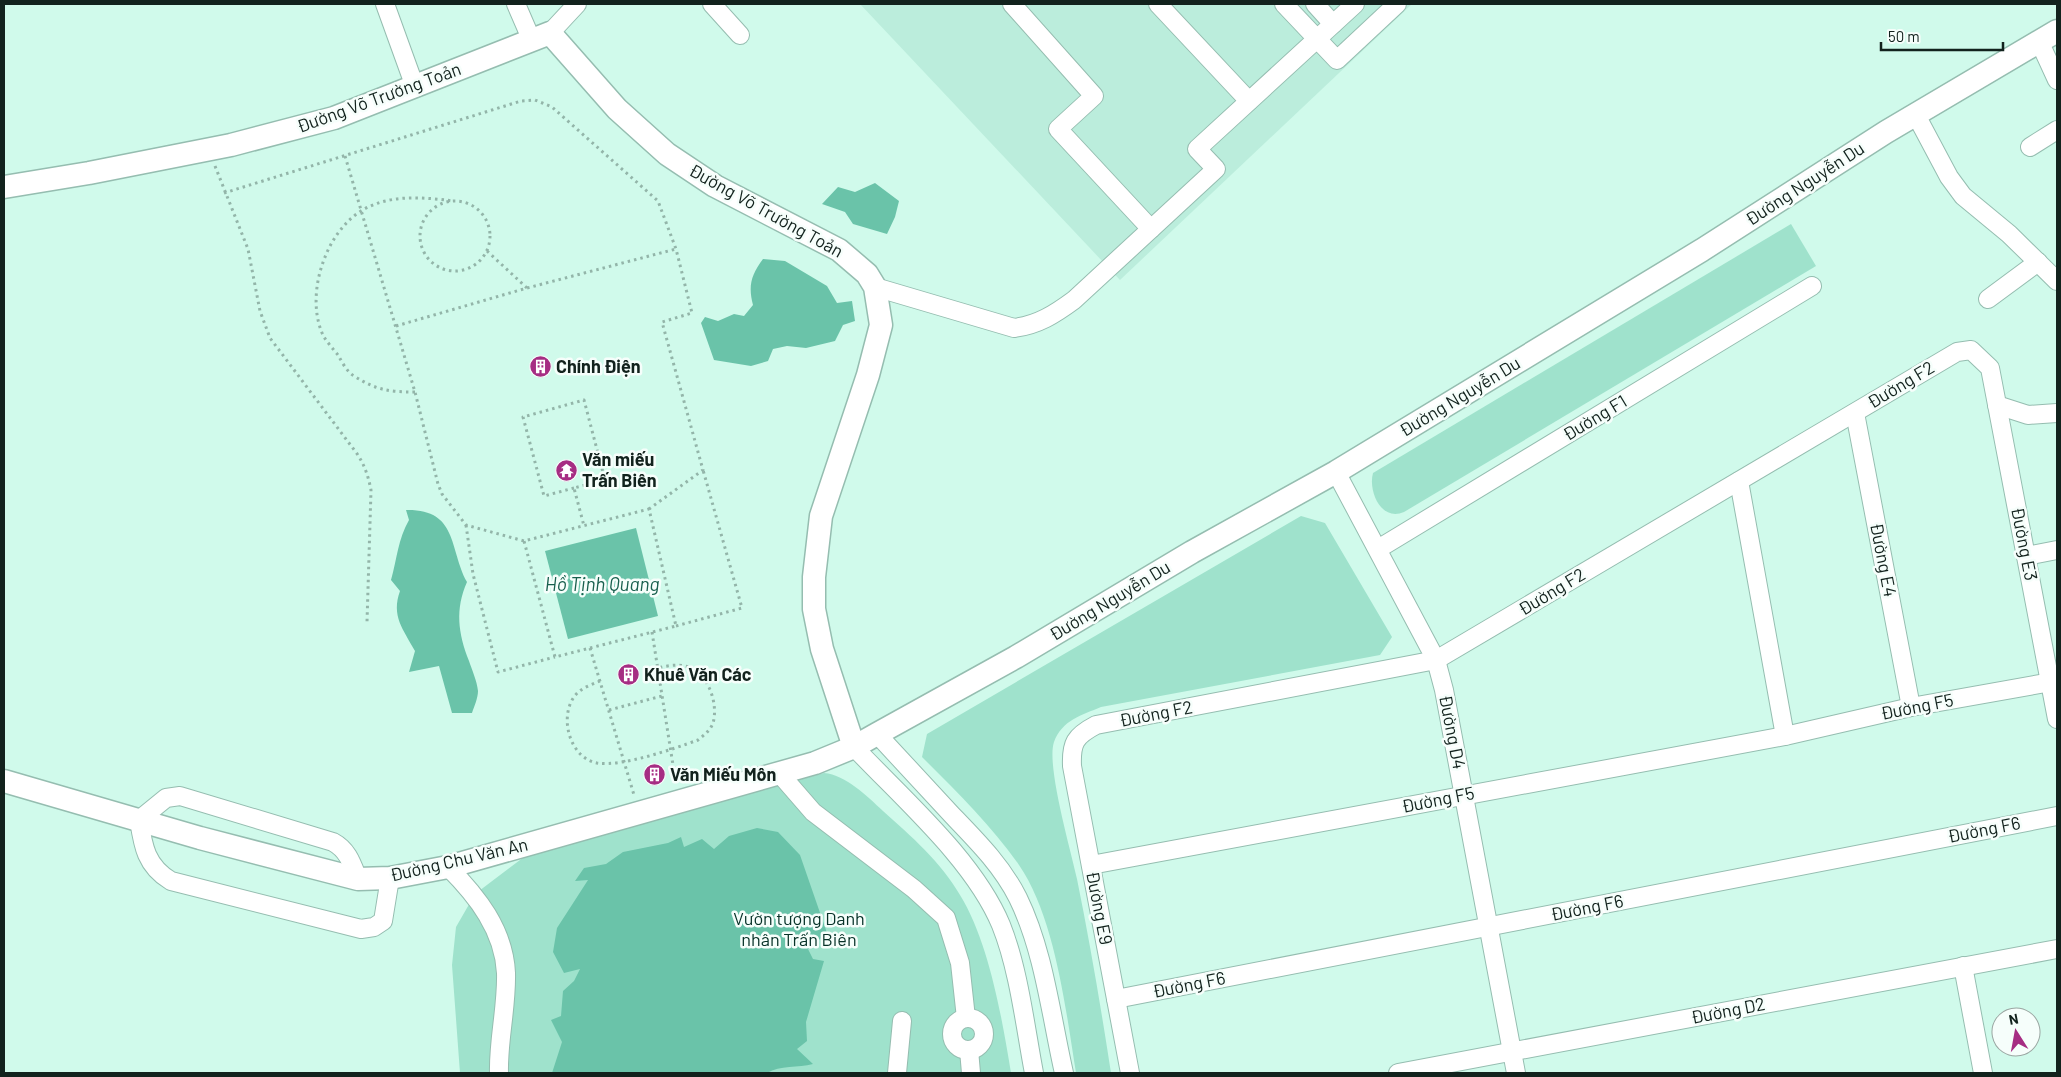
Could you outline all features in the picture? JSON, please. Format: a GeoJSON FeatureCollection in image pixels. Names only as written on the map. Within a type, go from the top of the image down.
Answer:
{"type":"FeatureCollection","features":[{"type":"Feature","properties":{"kind":"main road","name":"Đường Võ Trường Toản"},"geometry":{"type":"LineString","coordinates":[[4,187],[89,173],[209,148],[334,118],[541,37],[667,154],[716,186],[839,250],[867,274],[875,286]]}},
{"type":"Feature","properties":{"kind":"main road","name":"Đường Nguyễn Du"},"geometry":{"type":"LineString","coordinates":[[854,747],[1016,656],[1192,552],[1336,472],[1702,250],[1886,132],[2048,37]]}},
{"type":"Feature","properties":{"kind":"main road"},"geometry":{"type":"LineString","coordinates":[[854,747],[822,650],[814,609],[814,577],[821,516],[868,375],[881,325],[875,286]]}},
{"type":"Feature","properties":{"kind":"main road","name":"Đường Chu Văn An"},"geometry":{"type":"LineString","coordinates":[[4,781],[200,838],[358,879],[390,878],[448,867],[780,774],[854,747]]}},
{"type":"Feature","properties":{"kind":"street"},"geometry":{"type":"LineString","coordinates":[[385,4],[415,86]]}},
{"type":"Feature","properties":{"kind":"street"},"geometry":{"type":"LineString","coordinates":[[516,4],[541,37],[577,4]]}},
{"type":"Feature","properties":{"kind":"street"},"geometry":{"type":"LineString","coordinates":[[712,4],[740,35]]}},
{"type":"Feature","properties":{"kind":"street"},"geometry":{"type":"LineString","coordinates":[[1012,4],[1094,96],[1058,129],[1151,229]]}},
{"type":"Feature","properties":{"kind":"street"},"geometry":{"type":"LineString","coordinates":[[1158,4],[1249,101]]}},
{"type":"Feature","properties":{"kind":"street"},"geometry":{"type":"LineString","coordinates":[[1284,4],[1337,60],[1398,4]]}},
{"type":"Feature","properties":{"kind":"street"},"geometry":{"type":"LineString","coordinates":[[1314,4],[1333,24]]}},
{"type":"Feature","properties":{"kind":"street"},"geometry":{"type":"LineString","coordinates":[[875,286],[1014,328],[1031,326],[1054,315],[1074,300],[1216,169],[1197,149],[1355,4]]}},
{"type":"Feature","properties":{"kind":"street"},"geometry":{"type":"LineString","coordinates":[[2048,37],[2057,80]]}},
{"type":"Feature","properties":{"kind":"street"},"geometry":{"type":"LineString","coordinates":[[1916,115],[1950,177],[1963,196],[2010,234],[2057,281]]}},
{"type":"Feature","properties":{"kind":"street"},"geometry":{"type":"LineString","coordinates":[[2030,147],[2057,130]]}},
{"type":"Feature","properties":{"kind":"street"},"geometry":{"type":"LineString","coordinates":[[1988,299],[2038,262]]}},
{"type":"Feature","properties":{"kind":"street","name":"Đường F1"},"geometry":{"type":"LineString","coordinates":[[1378,549],[1812,286]]}},
{"type":"Feature","properties":{"kind":"street","name":"Đường F2"},"geometry":{"type":"LineString","coordinates":[[1075,743],[1079,734],[1096,725],[1436,660],[1957,352],[1971,350],[1990,368]]}},
{"type":"Feature","properties":{"kind":"street","name":"Đường E3"},"geometry":{"type":"LineString","coordinates":[[1990,368],[2026,556],[2054,682],[2057,719]]}},
{"type":"Feature","properties":{"kind":"street"},"geometry":{"type":"LineString","coordinates":[[1997,405],[2028,415],[2057,413]]}},
{"type":"Feature","properties":{"kind":"street","name":"Đường E4"},"geometry":{"type":"LineString","coordinates":[[1855,413],[1911,707]]}},
{"type":"Feature","properties":{"kind":"street","name":"Đường D4"},"geometry":{"type":"LineString","coordinates":[[1336,472],[1436,660],[1464,795],[1516,1073]]}},
{"type":"Feature","properties":{"kind":"street"},"geometry":{"type":"LineString","coordinates":[[1739,481],[1785,736]]}},
{"type":"Feature","properties":{"kind":"street"},"geometry":{"type":"LineString","coordinates":[[2026,556],[2057,550]]}},
{"type":"Feature","properties":{"kind":"street","name":"Đường F5"},"geometry":{"type":"LineString","coordinates":[[1091,865],[1785,736],[1911,707],[2054,682]]}},
{"type":"Feature","properties":{"kind":"street"},"geometry":{"type":"LineString","coordinates":[[877,734],[980,844],[1001,870],[1018,897],[1036,946],[1064,1073]]}},
{"type":"Feature","properties":{"kind":"street","name":"Đường E9"},"geometry":{"type":"LineString","coordinates":[[1075,743],[1071,750],[1072,766],[1130,1073]]}},
{"type":"Feature","properties":{"kind":"street"},"geometry":{"type":"LineString","coordinates":[[854,747],[962,861],[992,906],[1009,953],[1034,1073]]}},
{"type":"Feature","properties":{"kind":"street"},"geometry":{"type":"LineString","coordinates":[[780,774],[813,812],[907,883],[946,918],[960,963],[966,1018],[977,1021],[984,1032],[980,1044],[969,1050],[971,1073]]}},
{"type":"Feature","properties":{"kind":"street"},"geometry":{"type":"LineString","coordinates":[[358,879],[348,854],[341,846],[333,842],[180,796],[166,798],[139,820],[144,852],[149,862],[160,874],[170,881],[362,929],[374,927],[383,921],[390,878]]}},
{"type":"Feature","properties":{"kind":"street","name":"Đường F6"},"geometry":{"type":"LineString","coordinates":[[1116,999],[2057,816]]}},
{"type":"Feature","properties":{"kind":"street"},"geometry":{"type":"LineString","coordinates":[[448,867],[475,894],[485,909],[500,942],[506,972],[504,1013],[498,1049],[499,1073]]}},
{"type":"Feature","properties":{"kind":"street","name":"Đường D2"},"geometry":{"type":"LineString","coordinates":[[1398,1073],[2057,949]]}},
{"type":"Feature","properties":{"kind":"street"},"geometry":{"type":"LineString","coordinates":[[1963,966],[1983,1073]]}},
{"type":"Feature","properties":{"kind":"street"},"geometry":{"type":"LineString","coordinates":[[897,1073],[902,1021]]}},
{"type":"Feature","properties":{"kind":"path"},"geometry":{"type":"LineString","coordinates":[[224,194],[345,156],[521,102],[535,100],[552,106],[658,201],[676,249],[692,313],[662,322],[742,608],[498,672],[473,574],[466,526],[445,499],[438,484],[415,392],[345,156]]}},
{"type":"Feature","properties":{"kind":"path"},"geometry":{"type":"LineString","coordinates":[[209,148],[224,194],[248,249],[260,310],[270,338],[355,451],[368,475],[371,490],[367,622]]}},
{"type":"Feature","properties":{"kind":"path"},"geometry":{"type":"LineString","coordinates":[[415,392],[387,392],[352,375],[324,336],[317,296],[323,258],[338,230],[361,211],[391,200],[419,197],[453,200],[471,205],[484,216],[489,227],[490,239],[487,251],[475,264],[459,271],[442,269],[428,260],[422,250],[419,239],[420,228],[432,208],[453,200]]}},
{"type":"Feature","properties":{"kind":"path"},"geometry":{"type":"LineString","coordinates":[[396,326],[527,288],[676,249]]}},
{"type":"Feature","properties":{"kind":"path"},"geometry":{"type":"LineString","coordinates":[[487,251],[527,288]]}},
{"type":"Feature","properties":{"kind":"path"},"geometry":{"type":"LineString","coordinates":[[584,400],[605,480],[574,488],[544,496],[523,417],[584,400]]}},
{"type":"Feature","properties":{"kind":"path"},"geometry":{"type":"LineString","coordinates":[[466,526],[524,540],[584,526],[649,509],[703,470]]}},
{"type":"Feature","properties":{"kind":"path"},"geometry":{"type":"LineString","coordinates":[[574,488],[584,526]]}},
{"type":"Feature","properties":{"kind":"path"},"geometry":{"type":"LineString","coordinates":[[649,509],[676,626]]}},
{"type":"Feature","properties":{"kind":"path"},"geometry":{"type":"LineString","coordinates":[[524,540],[555,657]]}},
{"type":"Feature","properties":{"kind":"path"},"geometry":{"type":"LineString","coordinates":[[652,632],[680,802]]}},
{"type":"Feature","properties":{"kind":"path"},"geometry":{"type":"LineString","coordinates":[[590,648],[639,813]]}},
{"type":"Feature","properties":{"kind":"path"},"geometry":{"type":"LineString","coordinates":[[600,681],[584,688],[575,695],[570,704],[567,717],[571,739],[577,750],[585,758],[595,763],[624,761],[698,740],[707,733],[712,724],[714,700],[704,680],[695,670],[686,666],[658,668]]}},
{"type":"Feature","properties":{"kind":"path"},"geometry":{"type":"LineString","coordinates":[[609,710],[662,696]]}},
{"type":"Feature","properties":{"kind":"shaded area"},"geometry":{"type":"Polygon","coordinates":[[[860,4],[1412,4],[1120,280],[860,4]]]}},
{"type":"Feature","properties":{"kind":"green space"},"geometry":{"type":"Polygon","coordinates":[[[1791,224],[1816,266],[1404,512],[1389,513],[1378,503],[1372,488],[1373,473],[1791,224]]]}},
{"type":"Feature","properties":{"kind":"green space"},"geometry":{"type":"Polygon","coordinates":[[[1301,516],[1325,523],[1392,637],[1380,655],[1101,707],[1067,723],[1054,742],[1052,753],[1056,788],[1082,903],[1111,1073],[1076,1073],[1057,965],[1042,911],[1019,865],[997,836],[922,757],[927,734],[1301,516]]]}},
{"type":"Feature","properties":{"kind":"green space","name":"Vườn tượng Danh nhân Trấn Biên"},"geometry":{"type":"Polygon","coordinates":[[[824,773],[848,782],[870,799],[925,850],[944,871],[960,895],[970,914],[987,957],[999,1005],[1011,1073],[460,1073],[452,965],[456,927],[475,894],[524,857],[824,773]]]}},
{"type":"Feature","properties":{"kind":"water"},"geometry":{"type":"Polygon","coordinates":[[[875,183],[899,201],[895,217],[887,234],[853,224],[845,212],[822,204],[838,187],[855,192],[875,183]]]}},
{"type":"Feature","properties":{"kind":"water"},"geometry":{"type":"Polygon","coordinates":[[[763,259],[785,261],[827,286],[837,303],[852,301],[855,321],[843,325],[835,341],[806,348],[787,346],[773,349],[768,361],[751,366],[714,360],[701,323],[705,317],[718,321],[734,314],[744,316],[753,305],[751,286],[753,276],[763,259]]]}},
{"type":"Feature","properties":{"kind":"water"},"geometry":{"type":"Polygon","coordinates":[[[406,510],[423,511],[435,516],[443,523],[454,544],[467,582],[459,611],[459,621],[462,641],[476,679],[478,691],[472,713],[452,713],[439,666],[409,672],[415,651],[398,615],[397,608],[400,591],[391,580],[400,542],[409,520],[406,510]]]}},
{"type":"Feature","properties":{"kind":"water","name":"Hồ Tịnh Quang"},"geometry":{"type":"Polygon","coordinates":[[[636,528],[658,616],[568,639],[545,551],[636,528]]]}},
{"type":"Feature","properties":{"kind":"water"},"geometry":{"type":"Polygon","coordinates":[[[757,828],[778,832],[800,855],[827,933],[808,949],[813,959],[824,961],[806,1022],[807,1041],[797,1049],[813,1064],[772,1070],[767,1073],[552,1073],[562,1042],[551,1020],[561,1016],[563,991],[574,981],[580,969],[564,973],[553,952],[557,928],[588,880],[575,881],[584,868],[606,864],[623,852],[668,843],[681,837],[684,847],[702,839],[714,849],[729,836],[757,828]]]}},
{"type":"Feature","properties":{"kind":"place","name":"Chính Điện"},"geometry":{"type":"Point","coordinates":[540,367]}},
{"type":"Feature","properties":{"kind":"place","name":"Văn miếu Trấn Biên"},"geometry":{"type":"Point","coordinates":[566,470]}},
{"type":"Feature","properties":{"kind":"place","name":"Khuê Văn Các"},"geometry":{"type":"Point","coordinates":[628,675]}},
{"type":"Feature","properties":{"kind":"place","name":"Văn Miếu Môn"},"geometry":{"type":"Point","coordinates":[654,775]}}]}
